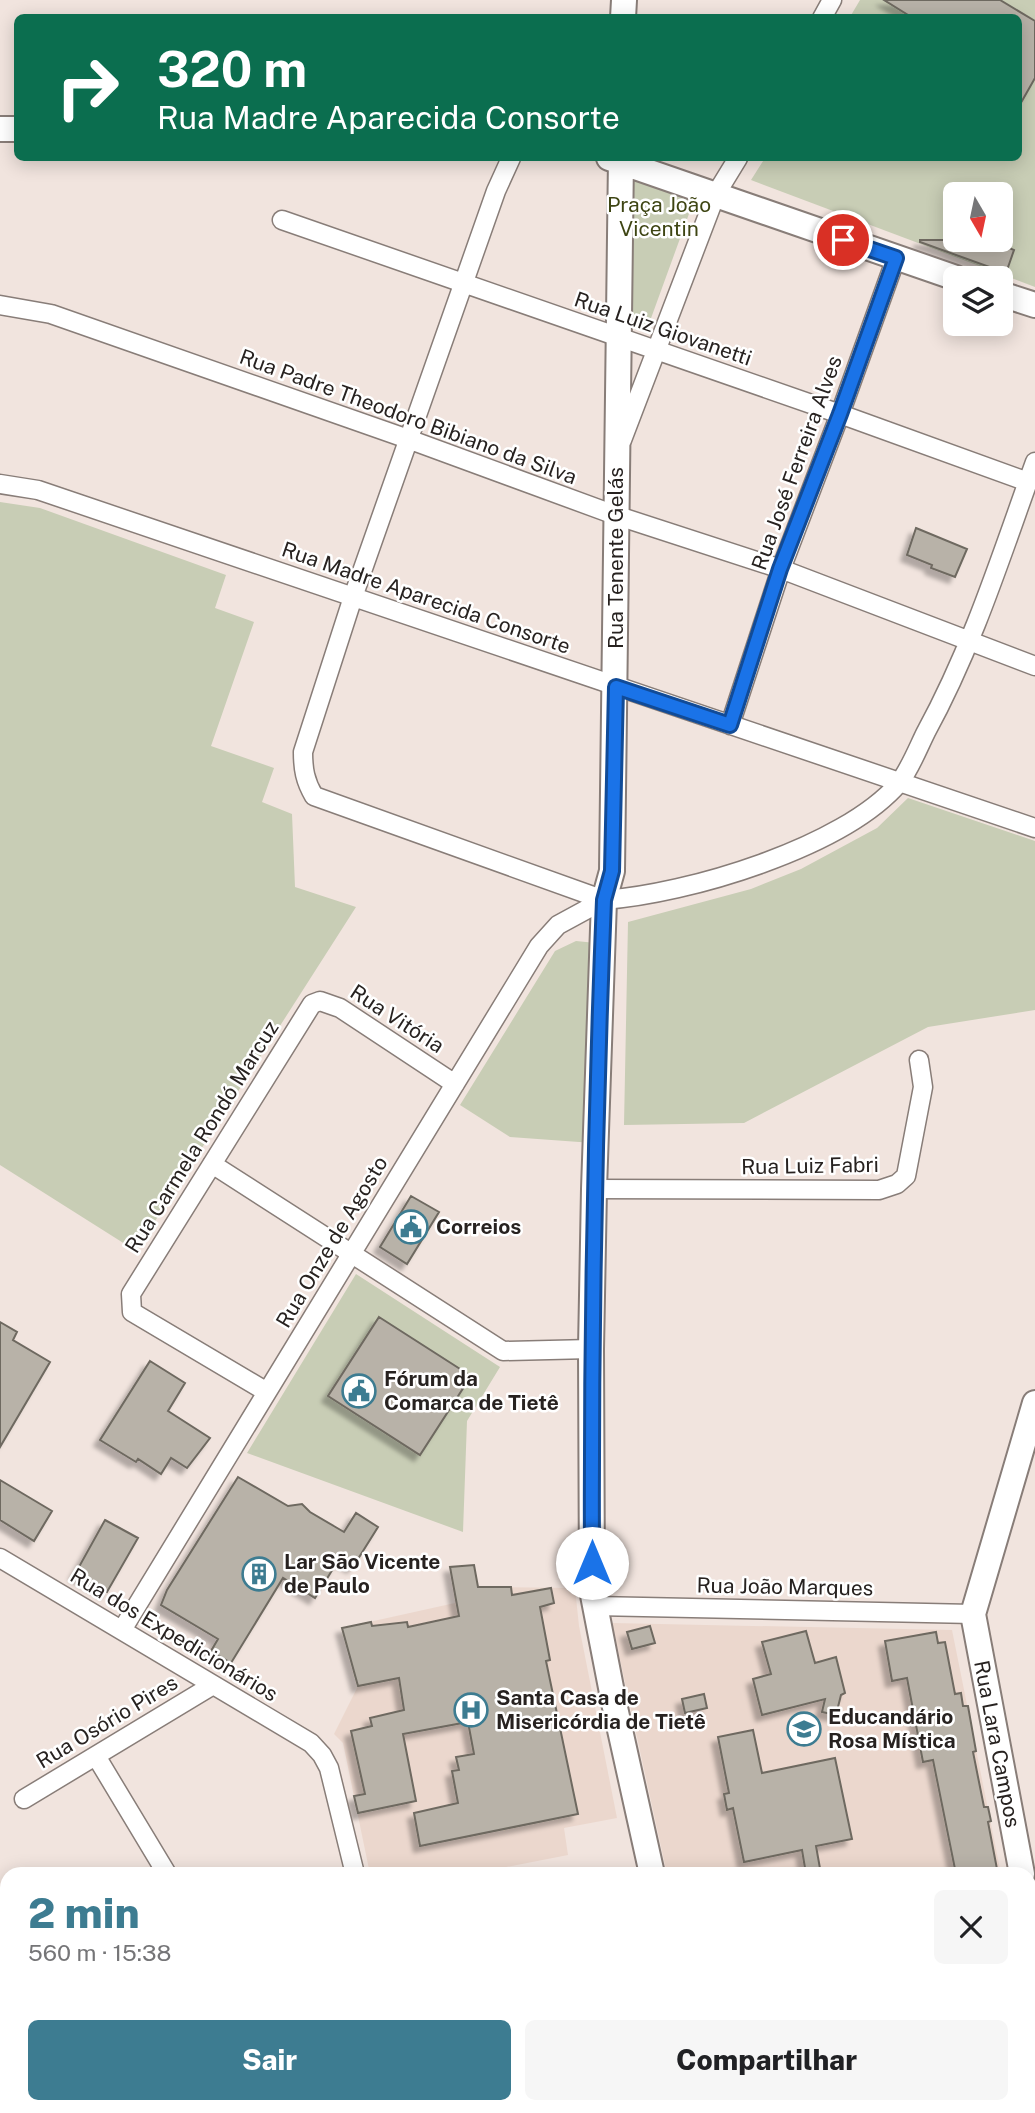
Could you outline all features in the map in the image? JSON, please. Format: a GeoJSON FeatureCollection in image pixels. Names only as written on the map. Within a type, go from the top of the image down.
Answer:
{"type":"FeatureCollection","features":[{"type":"Feature","properties":{"kind":"street"},"geometry":{"type":"LineString","coordinates":[[510,161],[408,439],[303,752],[306,783],[314,796],[604,900],[639,897],[747,869],[796,852],[836,831],[875,804],[899,782],[939,708],[970,642],[1035,462]]}},
{"type":"Feature","properties":{"kind":"street","name":"Rua Tenente Gelás"},"geometry":{"type":"LineString","coordinates":[[617,161],[616,687],[612,871],[604,900],[594,1189],[591,1349],[592,1590],[651,1867]]}},
{"type":"Feature","properties":{"kind":"street"},"geometry":{"type":"LineString","coordinates":[[623,161],[943,274]]}},
{"type":"Feature","properties":{"kind":"street"},"geometry":{"type":"LineString","coordinates":[[617,453],[716,194],[736,161]]}},
{"type":"Feature","properties":{"kind":"street","name":"Rua Luiz Giovanetti"},"geometry":{"type":"LineString","coordinates":[[282,220],[1028,482]]}},
{"type":"Feature","properties":{"kind":"street","name":"Rua José Ferreira Alves"},"geometry":{"type":"LineString","coordinates":[[730,725],[780,569],[896,258]]}},
{"type":"Feature","properties":{"kind":"street"},"geometry":{"type":"LineString","coordinates":[[1013,298],[1035,305]]}},
{"type":"Feature","properties":{"kind":"street","name":"Rua Padre Theodoro Bibiano da Silva"},"geometry":{"type":"LineString","coordinates":[[0,305],[51,314],[408,439],[615,516],[780,569],[1035,666]]}},
{"type":"Feature","properties":{"kind":"street","name":"Rua Madre Aparecida Consorte"},"geometry":{"type":"LineString","coordinates":[[0,484],[38,490],[1035,828]]}},
{"type":"Feature","properties":{"kind":"street","name":"Rua Onze de Agosto"},"geometry":{"type":"LineString","coordinates":[[121,1630],[539,946],[558,925],[604,900]]}},
{"type":"Feature","properties":{"kind":"street","name":"Rua Vitória"},"geometry":{"type":"LineString","coordinates":[[312,1004],[320,1001],[341,1008],[455,1084]]}},
{"type":"Feature","properties":{"kind":"street","name":"Rua Carmela Rondó Marcuz"},"geometry":{"type":"LineString","coordinates":[[267,1392],[132,1312],[131,1294],[312,1004]]}},
{"type":"Feature","properties":{"kind":"street","name":"Rua Luiz Fabri"},"geometry":{"type":"LineString","coordinates":[[594,1189],[879,1190],[897,1184],[906,1176],[923,1087],[919,1060]]}},
{"type":"Feature","properties":{"kind":"street"},"geometry":{"type":"LineString","coordinates":[[212,1164],[503,1351],[591,1349]]}},
{"type":"Feature","properties":{"kind":"street"},"geometry":{"type":"LineString","coordinates":[[973,1614],[1035,1404]]}},
{"type":"Feature","properties":{"kind":"street","name":"Rua dos Expedicionários"},"geometry":{"type":"LineString","coordinates":[[0,1558],[310,1743],[322,1755],[329,1768],[353,1867]]}},
{"type":"Feature","properties":{"kind":"street","name":"Rua João Marques"},"geometry":{"type":"LineString","coordinates":[[595,1606],[973,1614]]}},
{"type":"Feature","properties":{"kind":"street","name":"Rua Lara Campos"},"geometry":{"type":"LineString","coordinates":[[973,1614],[1021,1867]]}},
{"type":"Feature","properties":{"kind":"street","name":"Rua Osório Pires"},"geometry":{"type":"LineString","coordinates":[[24,1799],[213,1685]]}},
{"type":"Feature","properties":{"kind":"street"},"geometry":{"type":"LineString","coordinates":[[96,1756],[163,1867]]}},
{"type":"Feature","properties":{"kind":"shaded area","name":"Santa Casa de Misericórdia de Tietê"},"geometry":{"type":"Polygon","coordinates":[[[474,1565],[478,1587],[575,1588],[579,1626],[617,1818],[564,1828],[568,1855],[506,1867],[369,1867],[343,1743],[334,1734],[358,1686],[342,1628],[455,1603],[450,1567],[474,1565]]]}},
{"type":"Feature","properties":{"kind":"shaded area","name":"Educandário Rosa Mística"},"geometry":{"type":"Polygon","coordinates":[[[612,1623],[952,1630],[1000,1867],[665,1867],[612,1623]]]}},
{"type":"Feature","properties":{"kind":"green space"},"geometry":{"type":"Polygon","coordinates":[[[860,0],[1035,0],[1035,287],[1013,279],[1013,266],[979,266],[751,180],[763,161],[1022,161],[1022,14],[852,14],[860,0]]]}},
{"type":"Feature","properties":{"kind":"green space","name":"Praça João Vicentin"},"geometry":{"type":"Polygon","coordinates":[[[632,177],[694,200],[646,332],[630,326],[632,177]]]}},
{"type":"Feature","properties":{"kind":"green space"},"geometry":{"type":"Polygon","coordinates":[[[0,502],[40,508],[226,575],[215,608],[254,622],[211,746],[274,768],[262,802],[292,814],[295,887],[356,907],[136,1251],[0,1165],[0,502]]]}},
{"type":"Feature","properties":{"kind":"green space"},"geometry":{"type":"Polygon","coordinates":[[[908,798],[1035,841],[1035,1010],[928,1027],[744,1123],[624,1125],[628,922],[751,889],[801,869],[877,828],[908,798]]]}},
{"type":"Feature","properties":{"kind":"green space"},"geometry":{"type":"Polygon","coordinates":[[[576,941],[596,943],[593,1143],[510,1137],[460,1105],[555,951],[576,941]]]}},
{"type":"Feature","properties":{"kind":"green space"},"geometry":{"type":"Polygon","coordinates":[[[356,1274],[500,1367],[467,1421],[463,1532],[247,1453],[356,1274]]]}},
{"type":"Feature","properties":{"kind":"building"},"geometry":{"type":"Polygon","coordinates":[[[884,0],[1000,0],[1035,21],[1035,78],[1022,101],[1022,14],[907,14],[884,0]]]}},
{"type":"Feature","properties":{"kind":"building"},"geometry":{"type":"Polygon","coordinates":[[[943,240],[943,250],[920,242],[943,240]]]}},
{"type":"Feature","properties":{"kind":"building"},"geometry":{"type":"Polygon","coordinates":[[[1014,250],[1008,266],[987,266],[948,252],[1014,250]]]}},
{"type":"Feature","properties":{"kind":"building"},"geometry":{"type":"Polygon","coordinates":[[[916,528],[967,549],[955,577],[907,555],[916,528]]]}},
{"type":"Feature","properties":{"kind":"building","name":"Correios"},"geometry":{"type":"Polygon","coordinates":[[[411,1196],[439,1212],[407,1264],[380,1247],[411,1196]]]}},
{"type":"Feature","properties":{"kind":"building","name":"Fórum da Comarca de Tietê"},"geometry":{"type":"Polygon","coordinates":[[[379,1317],[471,1376],[420,1455],[328,1396],[379,1317]]]}},
{"type":"Feature","properties":{"kind":"building"},"geometry":{"type":"Polygon","coordinates":[[[0,1322],[17,1332],[13,1340],[50,1362],[0,1447],[0,1322]]]}},
{"type":"Feature","properties":{"kind":"building"},"geometry":{"type":"Polygon","coordinates":[[[150,1361],[185,1383],[168,1411],[210,1438],[187,1468],[171,1458],[161,1474],[100,1440],[150,1361]]]}},
{"type":"Feature","properties":{"kind":"building","name":"Lar São Vicente de Paulo"},"geometry":{"type":"Polygon","coordinates":[[[238,1477],[288,1506],[302,1504],[310,1512],[344,1532],[356,1513],[378,1527],[353,1567],[339,1559],[315,1598],[283,1578],[231,1663],[211,1651],[218,1639],[161,1605],[167,1590],[238,1477]]]}},
{"type":"Feature","properties":{"kind":"building"},"geometry":{"type":"Polygon","coordinates":[[[0,1480],[52,1511],[34,1541],[0,1520],[0,1480]]]}},
{"type":"Feature","properties":{"kind":"building"},"geometry":{"type":"Polygon","coordinates":[[[105,1520],[138,1538],[107,1592],[75,1574],[105,1520]]]}},
{"type":"Feature","properties":{"kind":"building","name":"Santa Casa de Misericórdia de Tietê"},"geometry":{"type":"Polygon","coordinates":[[[474,1565],[478,1587],[511,1587],[512,1595],[551,1588],[554,1603],[540,1607],[550,1660],[546,1661],[578,1814],[420,1846],[414,1813],[458,1803],[452,1771],[459,1770],[456,1757],[474,1754],[468,1722],[403,1734],[416,1801],[358,1813],[354,1796],[365,1794],[351,1731],[372,1726],[370,1718],[404,1710],[399,1678],[358,1686],[342,1628],[371,1622],[372,1626],[407,1622],[408,1627],[459,1616],[450,1567],[474,1565]]]}},
{"type":"Feature","properties":{"kind":"building"},"geometry":{"type":"Polygon","coordinates":[[[650,1626],[655,1643],[632,1649],[627,1632],[650,1626]]]}},
{"type":"Feature","properties":{"kind":"building"},"geometry":{"type":"Polygon","coordinates":[[[806,1631],[815,1663],[836,1657],[845,1693],[841,1695],[836,1715],[822,1712],[825,1699],[762,1715],[753,1679],[771,1674],[762,1642],[806,1631]]]}},
{"type":"Feature","properties":{"kind":"building"},"geometry":{"type":"Polygon","coordinates":[[[936,1632],[938,1643],[945,1642],[955,1694],[961,1693],[963,1706],[968,1706],[976,1751],[973,1752],[984,1807],[988,1807],[991,1821],[988,1822],[997,1867],[955,1867],[933,1760],[923,1762],[907,1678],[892,1681],[885,1641],[936,1632]]]}},
{"type":"Feature","properties":{"kind":"building"},"geometry":{"type":"Polygon","coordinates":[[[704,1694],[707,1708],[685,1713],[682,1699],[704,1694]]]}},
{"type":"Feature","properties":{"kind":"building"},"geometry":{"type":"Polygon","coordinates":[[[753,1730],[762,1773],[835,1758],[852,1839],[816,1846],[820,1867],[805,1867],[802,1850],[744,1862],[733,1808],[727,1810],[724,1794],[729,1793],[718,1737],[753,1730]]]}},
{"type":"Feature","properties":{"kind":"place","name":"Correios"},"geometry":{"type":"Point","coordinates":[411,1227]}},
{"type":"Feature","properties":{"kind":"place","name":"Fórum da Comarca de Tietê"},"geometry":{"type":"Point","coordinates":[359,1391]}},
{"type":"Feature","properties":{"kind":"place","name":"Lar São Vicente de Paulo"},"geometry":{"type":"Point","coordinates":[259,1574]}},
{"type":"Feature","properties":{"kind":"place","name":"Santa Casa de Misericórdia de Tietê"},"geometry":{"type":"Point","coordinates":[471,1710]}},
{"type":"Feature","properties":{"kind":"place","name":"Educandário Rosa Mística"},"geometry":{"type":"Point","coordinates":[804,1729]}},
{"type":"Feature","properties":{"kind":"route"},"geometry":{"type":"LineString","coordinates":[[592,1563],[591,1349],[594,1189],[604,900],[612,871],[616,687],[730,725],[780,569],[896,258],[843,240]]}}]}
